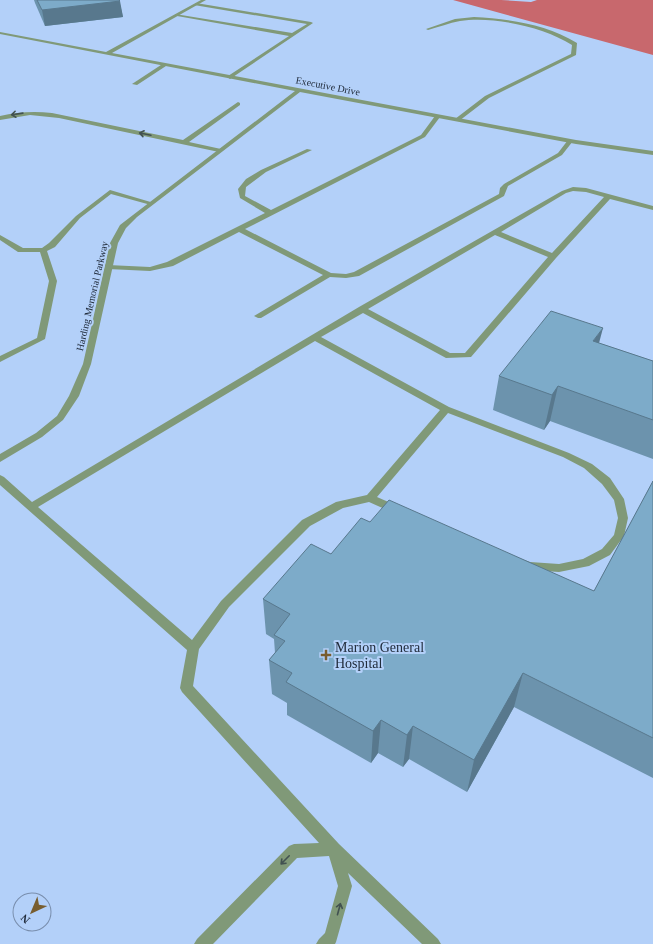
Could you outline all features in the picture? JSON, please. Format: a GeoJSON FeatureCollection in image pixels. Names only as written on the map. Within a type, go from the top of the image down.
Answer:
{"type":"FeatureCollection","features":[{"type":"Feature","properties":{"kind":"street"},"geometry":{"type":"LineString","coordinates":[[106,54],[204,0]]}},
{"type":"Feature","properties":{"kind":"street"},"geometry":{"type":"LineString","coordinates":[[196,4],[311,23],[230,78]]}},
{"type":"Feature","properties":{"kind":"street"},"geometry":{"type":"LineString","coordinates":[[177,15],[293,34]]}},
{"type":"Feature","properties":{"kind":"street"},"geometry":{"type":"LineString","coordinates":[[428,29],[445,23],[464,19],[492,20],[531,27],[558,34],[575,44],[573,55],[487,97],[457,120]]}},
{"type":"Feature","properties":{"kind":"street","name":"Executive Drive"},"geometry":{"type":"LineString","coordinates":[[0,33],[437,117],[570,141],[653,153]]}},
{"type":"Feature","properties":{"kind":"street"},"geometry":{"type":"LineString","coordinates":[[135,84],[164,65]]}},
{"type":"Feature","properties":{"kind":"street","name":"Harding Memorial Parkway"},"geometry":{"type":"LineString","coordinates":[[0,459],[39,435],[60,418],[74,396],[86,364],[114,243],[123,228],[151,203],[299,90]]}},
{"type":"Feature","properties":{"kind":"street"},"geometry":{"type":"LineString","coordinates":[[183,143],[238,104]]}},
{"type":"Feature","properties":{"kind":"street"},"geometry":{"type":"LineString","coordinates":[[0,118],[24,113],[40,113],[219,150]]}},
{"type":"Feature","properties":{"kind":"street"},"geometry":{"type":"LineString","coordinates":[[108,267],[150,269],[170,264],[423,136],[437,117]]}},
{"type":"Feature","properties":{"kind":"street"},"geometry":{"type":"LineString","coordinates":[[239,229],[330,275],[346,276],[356,274],[502,195],[503,188],[506,184],[560,154],[570,141]]}},
{"type":"Feature","properties":{"kind":"street"},"geometry":{"type":"LineString","coordinates":[[270,213],[242,197],[241,191],[244,184],[253,177],[309,150]]}},
{"type":"Feature","properties":{"kind":"street"},"geometry":{"type":"LineString","coordinates":[[31,507],[315,336],[564,192],[573,188],[653,208]]}},
{"type":"Feature","properties":{"kind":"street"},"geometry":{"type":"LineString","coordinates":[[0,237],[21,250],[43,250],[52,245],[78,217],[110,192],[151,203]]}},
{"type":"Feature","properties":{"kind":"street"},"geometry":{"type":"LineString","coordinates":[[362,309],[449,356],[468,354],[526,289],[553,256],[609,196]]}},
{"type":"Feature","properties":{"kind":"street"},"geometry":{"type":"LineString","coordinates":[[494,232],[553,256]]}},
{"type":"Feature","properties":{"kind":"street"},"geometry":{"type":"LineString","coordinates":[[0,359],[41,339],[53,281],[43,250]]}},
{"type":"Feature","properties":{"kind":"street"},"geometry":{"type":"LineString","coordinates":[[258,316],[330,275]]}},
{"type":"Feature","properties":{"kind":"street"},"geometry":{"type":"LineString","coordinates":[[315,336],[446,409],[566,455],[588,466],[606,481],[619,499],[623,518],[619,536],[606,552],[585,563],[559,568],[530,566],[503,557],[370,498]]}},
{"type":"Feature","properties":{"kind":"street"},"geometry":{"type":"LineString","coordinates":[[433,944],[334,849],[186,688],[193,648],[225,604],[306,524],[340,505],[370,498],[446,409]]}},
{"type":"Feature","properties":{"kind":"street"},"geometry":{"type":"LineString","coordinates":[[0,479],[193,648]]}},
{"type":"Feature","properties":{"kind":"street"},"geometry":{"type":"LineString","coordinates":[[202,944],[294,852],[334,849]]}},
{"type":"Feature","properties":{"kind":"street"},"geometry":{"type":"LineString","coordinates":[[324,944],[331,937],[345,886],[334,849]]}},
{"type":"Feature","properties":{"kind":"shaded area"},"geometry":{"type":"Polygon","coordinates":[[[453,0],[501,0],[531,2],[537,0],[653,0],[653,55],[453,0]]]}},
{"type":"Feature","properties":{"kind":"building"},"geometry":{"type":"Polygon","coordinates":[[[37,0],[119,0],[120,1],[42,10],[37,0]]]}},
{"type":"Feature","properties":{"kind":"building"},"geometry":{"type":"Polygon","coordinates":[[[551,311],[603,328],[593,341],[653,361],[653,420],[558,386],[552,395],[499,376],[551,311]]]}},
{"type":"Feature","properties":{"kind":"building"},"geometry":{"type":"Polygon","coordinates":[[[653,481],[653,738],[523,673],[474,760],[413,726],[407,735],[381,720],[373,731],[286,682],[292,673],[269,660],[285,641],[274,635],[290,614],[263,599],[311,544],[331,554],[361,518],[370,522],[389,500],[594,591],[653,481]]]}},
{"type":"Feature","properties":{"kind":"place","name":"Marion General Hospital"},"geometry":{"type":"Point","coordinates":[326,655]}}]}
